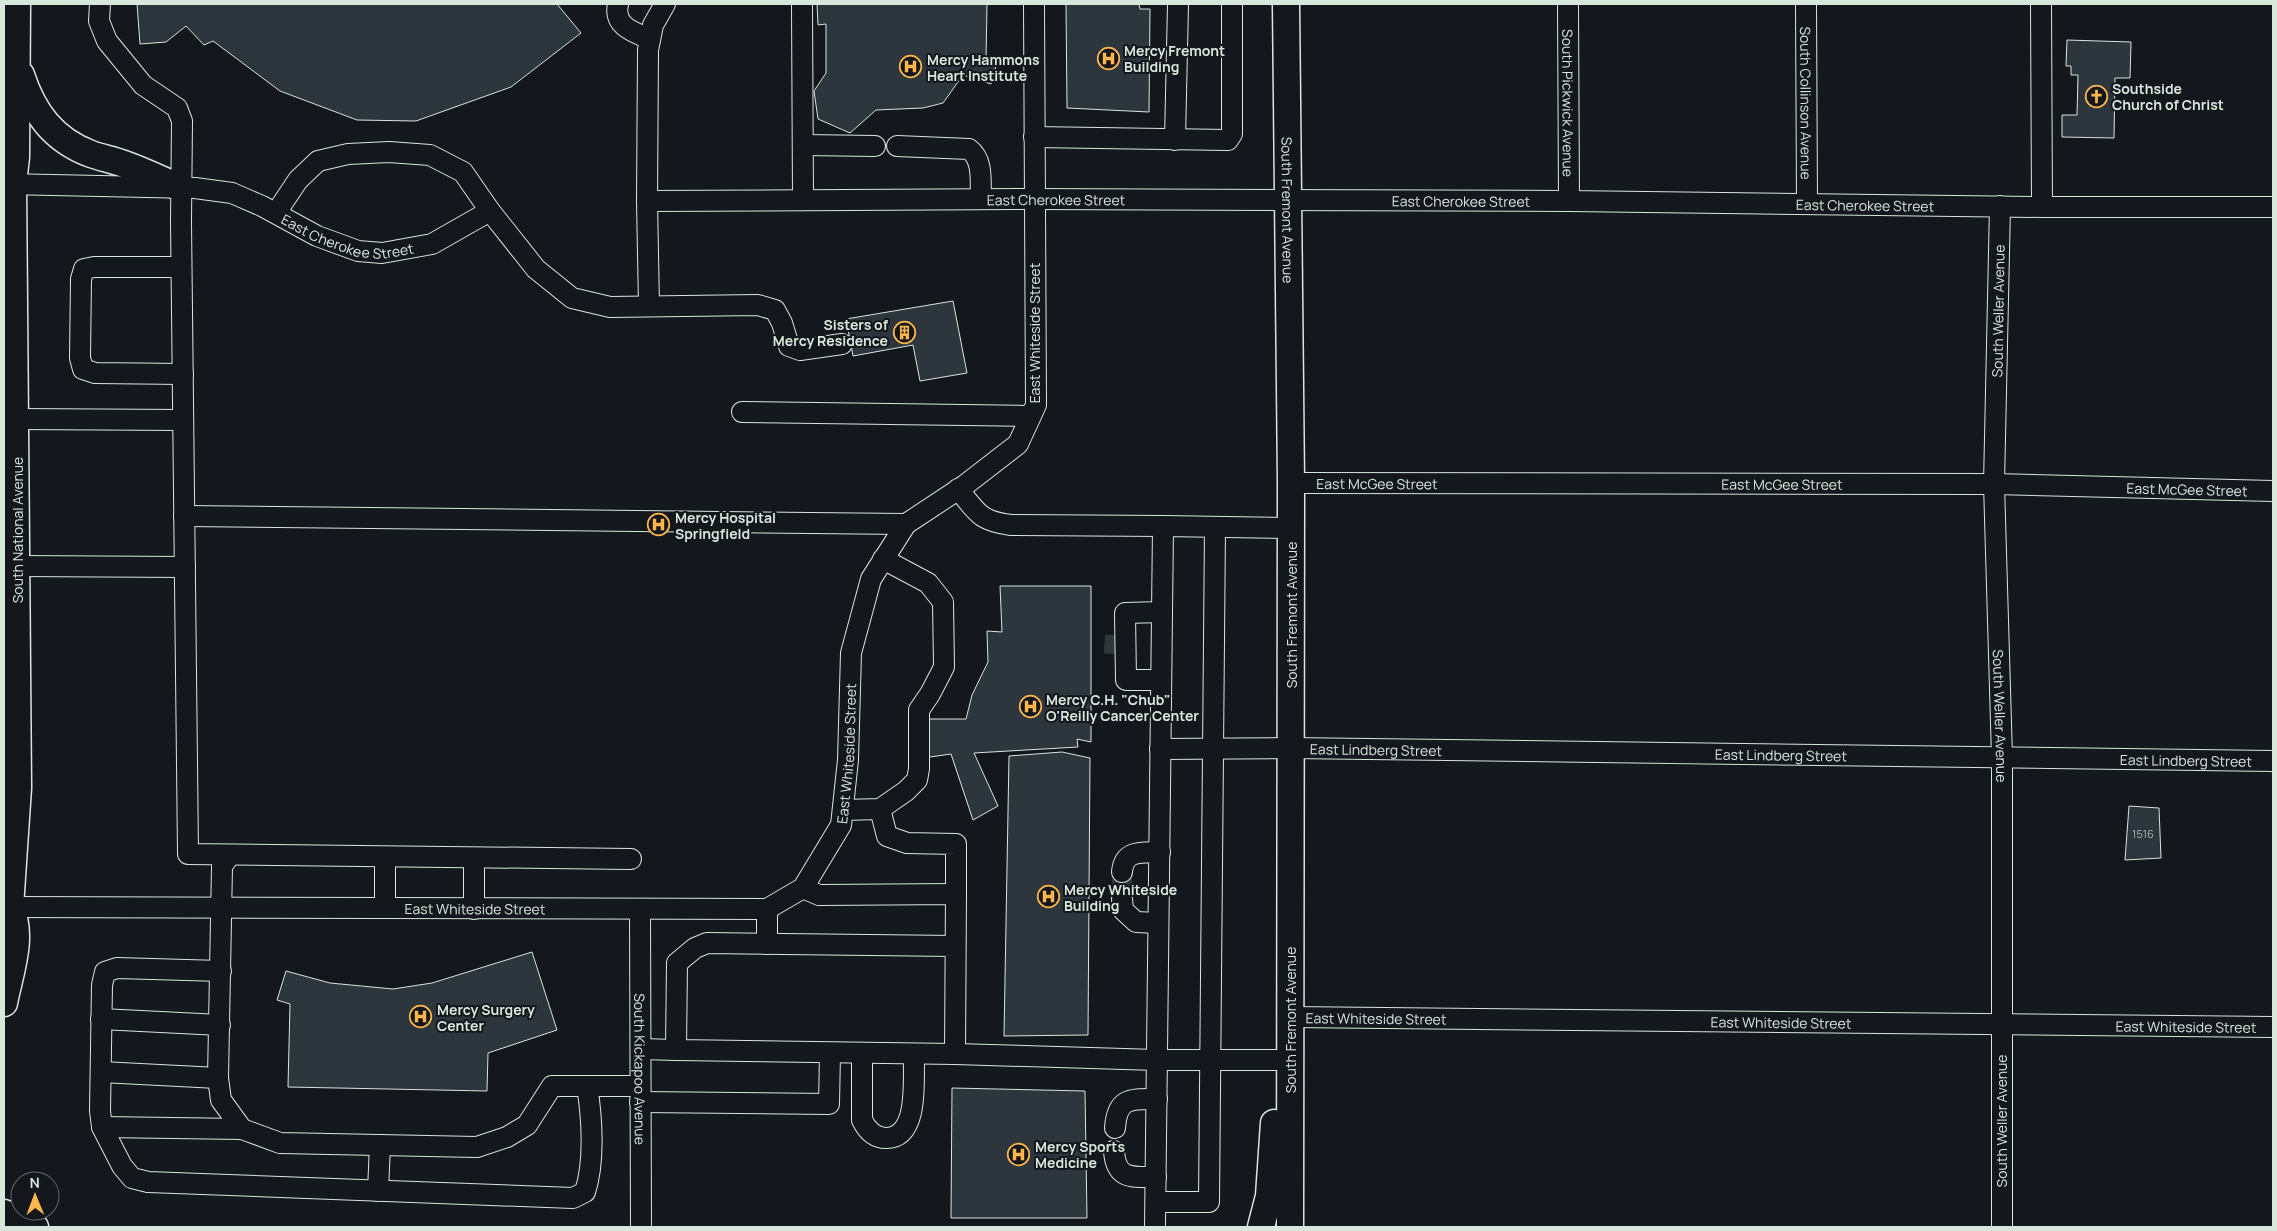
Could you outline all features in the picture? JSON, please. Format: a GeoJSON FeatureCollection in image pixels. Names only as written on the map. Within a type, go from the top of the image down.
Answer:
{"type":"FeatureCollection","features":[{"type":"Feature","properties":{"kind":"main road","name":"South National Avenue"},"geometry":{"type":"LineString","coordinates":[[4,1003],[17,938],[16,919],[7,909],[18,788],[10,599],[17,566],[10,487],[16,419],[10,373],[9,184],[16,157],[17,4]]}},
{"type":"Feature","properties":{"kind":"main road","name":"South Fremont Avenue"},"geometry":{"type":"LineString","coordinates":[[1286,4],[1292,483],[1290,1227]]}},
{"type":"Feature","properties":{"kind":"main road"},"geometry":{"type":"LineString","coordinates":[[17,62],[28,97],[38,114],[55,134],[77,148],[124,164],[181,188]]}},
{"type":"Feature","properties":{"kind":"main road"},"geometry":{"type":"LineString","coordinates":[[1261,1227],[1269,1196],[1278,1090],[1290,1060]]}},
{"type":"Feature","properties":{"kind":"main road"},"geometry":{"type":"LineString","coordinates":[[4,1213],[36,1227]]}},
{"type":"Feature","properties":{"kind":"street"},"geometry":{"type":"LineString","coordinates":[[100,4],[99,21],[107,41],[143,85],[177,108],[182,121],[181,267],[188,854],[631,859]]}},
{"type":"Feature","properties":{"kind":"street"},"geometry":{"type":"LineString","coordinates":[[618,4],[617,12],[620,24],[632,32],[650,39]]}},
{"type":"Feature","properties":{"kind":"street"},"geometry":{"type":"LineString","coordinates":[[649,306],[647,201],[648,50],[653,25],[666,4]]}},
{"type":"Feature","properties":{"kind":"street"},"geometry":{"type":"LineString","coordinates":[[802,4],[803,200]]}},
{"type":"Feature","properties":{"kind":"street","name":"East Whiteside Street"},"geometry":{"type":"LineString","coordinates":[[7,909],[221,907],[767,909],[803,888],[841,825],[848,760],[851,652],[871,579],[906,524],[958,490],[1018,444],[1036,405],[1033,199],[1034,4]]}},
{"type":"Feature","properties":{"kind":"street"},"geometry":{"type":"LineString","coordinates":[[1175,140],[1178,4]]}},
{"type":"Feature","properties":{"kind":"street"},"geometry":{"type":"LineString","coordinates":[[1034,137],[1228,140],[1232,134],[1232,4]]}},
{"type":"Feature","properties":{"kind":"street","name":"South Pickwick Avenue"},"geometry":{"type":"LineString","coordinates":[[1568,4],[1569,200]]}},
{"type":"Feature","properties":{"kind":"street","name":"South Collinson Avenue"},"geometry":{"type":"LineString","coordinates":[[1806,4],[1808,202]]}},
{"type":"Feature","properties":{"kind":"street"},"geometry":{"type":"LineString","coordinates":[[2041,4],[2042,207]]}},
{"type":"Feature","properties":{"kind":"street"},"geometry":{"type":"LineString","coordinates":[[802,145],[875,146]]}},
{"type":"Feature","properties":{"kind":"street"},"geometry":{"type":"LineString","coordinates":[[897,146],[969,149],[977,155],[981,199]]}},
{"type":"Feature","properties":{"kind":"street"},"geometry":{"type":"LineString","coordinates":[[276,213],[298,180],[318,160],[348,154],[389,152],[430,155],[463,172],[490,211],[536,270],[572,298],[610,307],[758,305],[775,310],[782,323],[789,346],[800,350],[842,344]]}},
{"type":"Feature","properties":{"kind":"street","name":"East Cherokee Street"},"geometry":{"type":"LineString","coordinates":[[9,184],[181,188],[232,192],[276,213],[317,236],[358,251],[382,253],[432,244],[490,211]]}},
{"type":"Feature","properties":{"kind":"street","name":"East Cherokee Street"},"geometry":{"type":"LineString","coordinates":[[647,201],[981,199],[1569,200],[1808,202],[2042,207],[2273,207]]}},
{"type":"Feature","properties":{"kind":"street","name":"South Weller Avenue"},"geometry":{"type":"LineString","coordinates":[[2000,206],[1994,484],[2002,757],[2002,1227]]}},
{"type":"Feature","properties":{"kind":"street"},"geometry":{"type":"LineString","coordinates":[[181,267],[94,266],[84,270],[81,279],[80,358],[83,369],[95,373],[183,374]]}},
{"type":"Feature","properties":{"kind":"street"},"geometry":{"type":"LineString","coordinates":[[742,412],[1030,416]]}},
{"type":"Feature","properties":{"kind":"street"},"geometry":{"type":"LineString","coordinates":[[16,419],[183,420]]}},
{"type":"Feature","properties":{"kind":"street","name":"East McGee Street"},"geometry":{"type":"LineString","coordinates":[[1292,483],[1994,484],[2273,491]]}},
{"type":"Feature","properties":{"kind":"street"},"geometry":{"type":"LineString","coordinates":[[958,490],[978,514],[991,522],[1011,524],[1291,528]]}},
{"type":"Feature","properties":{"kind":"street"},"geometry":{"type":"LineString","coordinates":[[184,516],[906,524]]}},
{"type":"Feature","properties":{"kind":"street"},"geometry":{"type":"LineString","coordinates":[[1155,1227],[1163,526]]}},
{"type":"Feature","properties":{"kind":"street"},"geometry":{"type":"LineString","coordinates":[[1156,1202],[1209,1202],[1215,527]]}},
{"type":"Feature","properties":{"kind":"street"},"geometry":{"type":"LineString","coordinates":[[843,810],[880,809],[906,792],[917,780],[919,769],[919,710],[944,667],[943,602],[928,583],[883,559]]}},
{"type":"Feature","properties":{"kind":"street"},"geometry":{"type":"LineString","coordinates":[[17,566],[185,567]]}},
{"type":"Feature","properties":{"kind":"street"},"geometry":{"type":"LineString","coordinates":[[1161,680],[1126,680],[1117,673],[1114,644],[1115,625],[1119,616],[1125,613],[1162,612]]}},
{"type":"Feature","properties":{"kind":"street"},"geometry":{"type":"LineString","coordinates":[[1125,613],[1126,680]]}},
{"type":"Feature","properties":{"kind":"street","name":"East Lindberg Street"},"geometry":{"type":"LineString","coordinates":[[1160,749],[1290,748],[2273,761]]}},
{"type":"Feature","properties":{"kind":"street"},"geometry":{"type":"LineString","coordinates":[[880,809],[887,836],[907,843],[956,844],[955,1054]]}},
{"type":"Feature","properties":{"kind":"street"},"geometry":{"type":"LineString","coordinates":[[1122,872],[1123,863],[1127,857],[1136,853],[1160,852]]}},
{"type":"Feature","properties":{"kind":"street"},"geometry":{"type":"LineString","coordinates":[[230,855],[222,866],[218,1078],[221,1100],[242,1129]]}},
{"type":"Feature","properties":{"kind":"street"},"geometry":{"type":"LineString","coordinates":[[385,857],[385,908]]}},
{"type":"Feature","properties":{"kind":"street"},"geometry":{"type":"LineString","coordinates":[[474,858],[474,909]]}},
{"type":"Feature","properties":{"kind":"street"},"geometry":{"type":"LineString","coordinates":[[803,888],[818,895],[956,894]]}},
{"type":"Feature","properties":{"kind":"street"},"geometry":{"type":"LineString","coordinates":[[1122,899],[1123,910],[1136,922],[1158,923]]}},
{"type":"Feature","properties":{"kind":"street"},"geometry":{"type":"LineString","coordinates":[[767,909],[767,944]]}},
{"type":"Feature","properties":{"kind":"street","name":"South Kickapoo Avenue"},"geometry":{"type":"LineString","coordinates":[[640,910],[641,1227]]}},
{"type":"Feature","properties":{"kind":"street"},"geometry":{"type":"LineString","coordinates":[[676,1050],[677,963],[695,948],[707,943],[955,946]]}},
{"type":"Feature","properties":{"kind":"street"},"geometry":{"type":"LineString","coordinates":[[221,971],[117,968],[105,972],[102,985],[101,1020],[100,1111],[102,1127],[122,1166],[132,1178],[148,1182],[573,1198],[585,1192],[589,1178],[591,1111],[587,1086]]}},
{"type":"Feature","properties":{"kind":"street","name":"East Whiteside Street"},"geometry":{"type":"LineString","coordinates":[[1290,1017],[2273,1027]]}},
{"type":"Feature","properties":{"kind":"street"},"geometry":{"type":"LineString","coordinates":[[101,1020],[220,1025]]}},
{"type":"Feature","properties":{"kind":"street"},"geometry":{"type":"LineString","coordinates":[[640,1049],[955,1054],[1157,1060],[1290,1060]]}},
{"type":"Feature","properties":{"kind":"street"},"geometry":{"type":"LineString","coordinates":[[102,1127],[242,1129],[280,1143],[477,1147],[507,1137],[526,1125],[552,1086],[587,1086],[640,1094],[830,1104],[830,1053]]}},
{"type":"Feature","properties":{"kind":"street"},"geometry":{"type":"LineString","coordinates":[[862,1053],[862,1120],[867,1130],[875,1136],[886,1138],[898,1135],[906,1128],[911,1118],[914,1054]]}},
{"type":"Feature","properties":{"kind":"street"},"geometry":{"type":"LineString","coordinates":[[100,1072],[218,1078]]}},
{"type":"Feature","properties":{"kind":"street"},"geometry":{"type":"LineString","coordinates":[[1115,1128],[1116,1115],[1121,1106],[1129,1099],[1157,1098]]}},
{"type":"Feature","properties":{"kind":"street"},"geometry":{"type":"LineString","coordinates":[[378,1191],[380,1145]]}},
{"type":"Feature","properties":{"kind":"street"},"geometry":{"type":"LineString","coordinates":[[1114,1151],[1115,1162],[1119,1171],[1130,1176],[1156,1178]]}},
{"type":"Feature","properties":{"kind":"building"},"geometry":{"type":"Polygon","coordinates":[[[137,4],[557,4],[581,33],[511,87],[416,121],[357,120],[280,91],[213,41],[204,45],[186,26],[166,42],[140,44],[137,4]]]}},
{"type":"Feature","properties":{"kind":"building","name":"Mercy Hammons Heart Institute"},"geometry":{"type":"Polygon","coordinates":[[[817,4],[987,4],[986,60],[997,62],[991,84],[963,75],[943,103],[923,108],[876,110],[850,133],[818,119],[814,91],[826,73],[826,24],[818,25],[817,4]]]}},
{"type":"Feature","properties":{"kind":"building","name":"Mercy Fremont Building"},"geometry":{"type":"Polygon","coordinates":[[[1066,4],[1139,4],[1140,9],[1150,9],[1149,112],[1067,108],[1066,4]]]}},
{"type":"Feature","properties":{"kind":"building","name":"Southside Church of Christ"},"geometry":{"type":"Polygon","coordinates":[[[2067,40],[2131,42],[2130,78],[2115,78],[2114,138],[2062,137],[2062,115],[2077,115],[2078,75],[2071,75],[2071,66],[2066,66],[2067,40]]]}},
{"type":"Feature","properties":{"kind":"building","name":"Sisters of Mercy Residence"},"geometry":{"type":"Polygon","coordinates":[[[953,301],[967,373],[920,381],[913,345],[853,356],[846,319],[953,301]]]}},
{"type":"Feature","properties":{"kind":"building","name":"Mercy C.H. \"Chub\" O'Reilly Cancer Center"},"geometry":{"type":"Polygon","coordinates":[[[1000,586],[1091,586],[1091,742],[1077,739],[1078,747],[974,753],[998,806],[973,820],[951,754],[923,758],[926,719],[966,719],[972,695],[988,662],[987,631],[1002,632],[1000,586]]]}},
{"type":"Feature","properties":{"kind":"building","name":"Mercy Whiteside Building"},"geometry":{"type":"Polygon","coordinates":[[[1062,752],[1090,758],[1088,1035],[1004,1036],[1009,756],[1062,752]]]}},
{"type":"Feature","properties":{"kind":"building"},"geometry":{"type":"Polygon","coordinates":[[[2129,806],[2159,808],[2161,858],[2125,860],[2129,806]]]}},
{"type":"Feature","properties":{"kind":"building","name":"Mercy Surgery Center"},"geometry":{"type":"Polygon","coordinates":[[[532,952],[557,1030],[488,1053],[487,1091],[288,1087],[290,1004],[277,1000],[286,971],[330,983],[393,989],[432,983],[532,952]]]}},
{"type":"Feature","properties":{"kind":"building","name":"Mercy Sports Medicine"},"geometry":{"type":"Polygon","coordinates":[[[952,1088],[1085,1091],[1087,1218],[951,1218],[952,1088]]]}},
{"type":"Feature","properties":{"kind":"tunnel"},"geometry":{"type":"LineString","coordinates":[[1114,654],[1115,635]]}},
{"type":"Feature","properties":{"kind":"tunnel"},"geometry":{"type":"LineString","coordinates":[[1122,872],[1122,899]]}},
{"type":"Feature","properties":{"kind":"place","name":"Mercy Fremont Building"},"geometry":{"type":"Point","coordinates":[1108,58]}},
{"type":"Feature","properties":{"kind":"place","name":"Mercy Hammons Heart Institute"},"geometry":{"type":"Point","coordinates":[911,67]}},
{"type":"Feature","properties":{"kind":"place","name":"Southside Church of Christ"},"geometry":{"type":"Point","coordinates":[2096,96]}},
{"type":"Feature","properties":{"kind":"place","name":"Sisters of Mercy Residence"},"geometry":{"type":"Point","coordinates":[904,332]}},
{"type":"Feature","properties":{"kind":"place","name":"Mercy Hospital Springfield"},"geometry":{"type":"Point","coordinates":[659,525]}},
{"type":"Feature","properties":{"kind":"place","name":"Mercy C.H. \"Chub\" O'Reilly Cancer Center"},"geometry":{"type":"Point","coordinates":[1030,707]}},
{"type":"Feature","properties":{"kind":"place","name":"Mercy Whiteside Building"},"geometry":{"type":"Point","coordinates":[1048,897]}},
{"type":"Feature","properties":{"kind":"place","name":"Mercy Surgery Center"},"geometry":{"type":"Point","coordinates":[421,1017]}},
{"type":"Feature","properties":{"kind":"place","name":"Mercy Sports Medicine"},"geometry":{"type":"Point","coordinates":[1019,1154]}}]}
